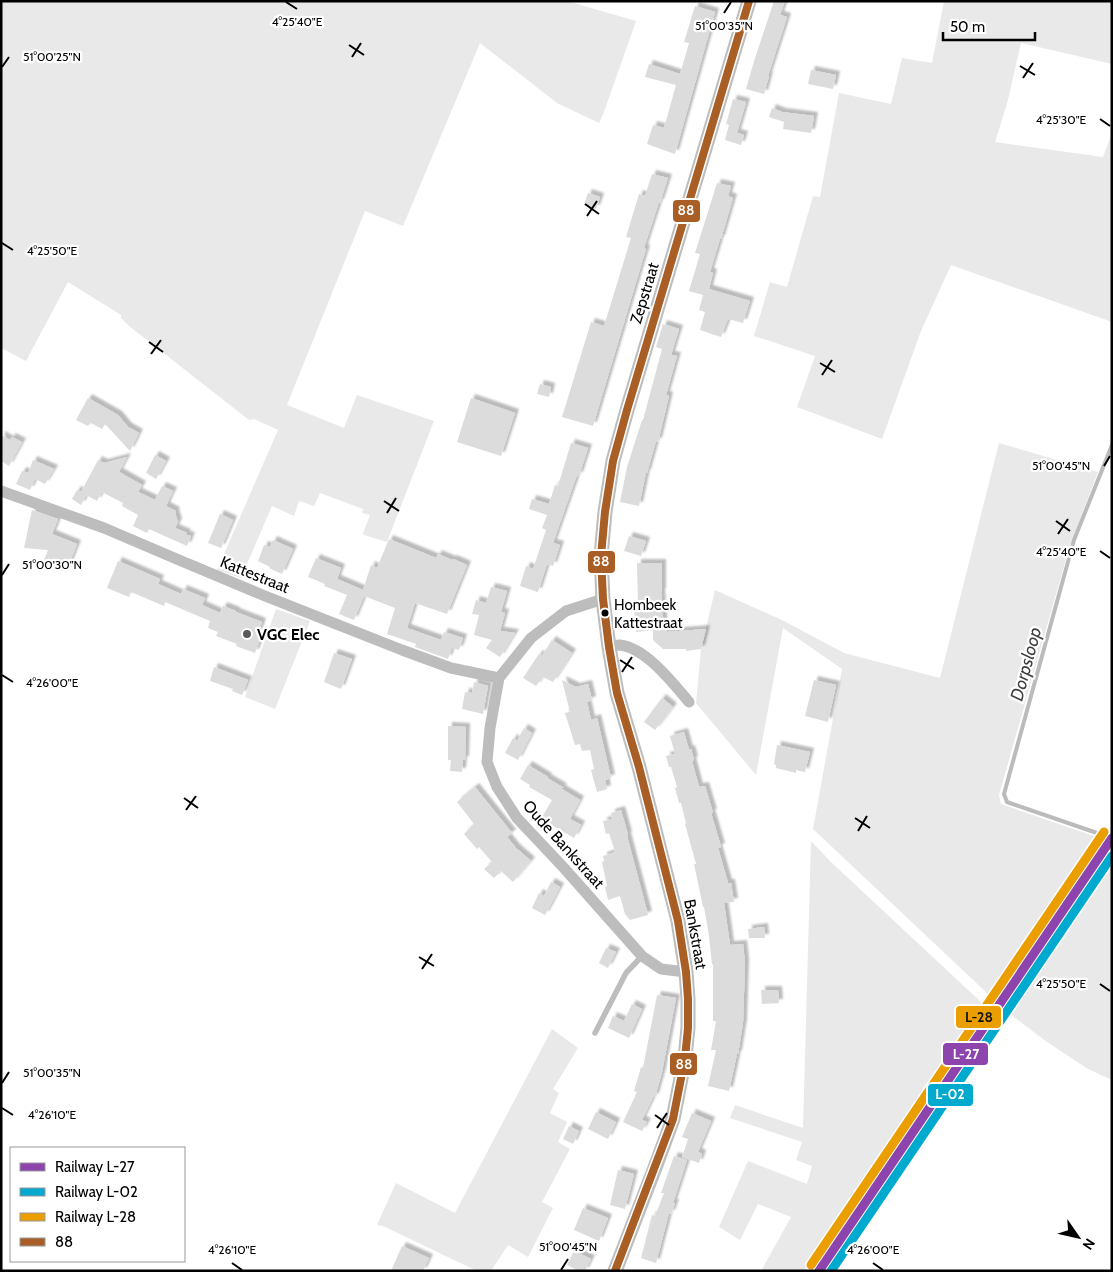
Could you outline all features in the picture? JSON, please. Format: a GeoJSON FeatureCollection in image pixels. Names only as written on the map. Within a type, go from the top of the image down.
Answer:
{"type":"FeatureCollection","features":[{"type":"Feature","properties":{"kind":"street","name":"Zepstraat"},"geometry":{"type":"LineString","coordinates":[[603,599],[601,556],[612,461],[749,1]]}},
{"type":"Feature","properties":{"kind":"street","name":"Kattestraat"},"geometry":{"type":"LineString","coordinates":[[1,490],[104,528],[256,592],[426,659],[451,668],[499,678]]}},
{"type":"Feature","properties":{"kind":"street","name":"Bankstraat"},"geometry":{"type":"LineString","coordinates":[[603,599],[609,647],[618,693],[639,766],[678,921],[688,998],[685,1058],[673,1119],[615,1271]]}},
{"type":"Feature","properties":{"kind":"street","name":"Oude Bankstraat"},"geometry":{"type":"LineString","coordinates":[[603,599],[566,611],[531,638],[499,678],[490,728],[487,762],[497,787],[517,818],[642,956],[661,969],[686,972]]}},
{"type":"Feature","properties":{"kind":"street"},"geometry":{"type":"LineString","coordinates":[[609,647],[620,645],[630,648],[649,659],[688,702]]}},
{"type":"Feature","properties":{"kind":"lane"},"geometry":{"type":"LineString","coordinates":[[595,1033],[626,973],[642,956]]}},
{"type":"Feature","properties":{"kind":"shaded area"},"geometry":{"type":"Polygon","coordinates":[[[1,1],[567,1],[636,21],[599,123],[557,103],[480,43],[403,226],[365,211],[287,405],[344,428],[357,395],[434,421],[387,542],[364,535],[363,533],[370,515],[362,513],[363,509],[320,493],[314,506],[299,501],[294,516],[272,506],[241,578],[217,570],[278,430],[254,419],[249,420],[129,326],[121,318],[121,315],[68,282],[26,361],[1,348],[1,1]]]}},
{"type":"Feature","properties":{"kind":"shaded area"},"geometry":{"type":"Polygon","coordinates":[[[944,1],[1112,1],[1112,64],[1021,43],[1007,104],[995,142],[1103,157],[1112,133],[1112,322],[951,265],[921,331],[882,439],[797,407],[815,356],[754,336],[770,282],[787,287],[813,196],[820,197],[839,93],[891,104],[902,58],[932,63],[944,1]]]}},
{"type":"Feature","properties":{"kind":"shaded area"},"geometry":{"type":"Polygon","coordinates":[[[999,443],[1098,472],[1070,545],[999,795],[1001,804],[1094,836],[988,994],[813,829],[842,669],[783,628],[756,775],[696,703],[701,649],[715,590],[784,621],[844,653],[940,678],[999,443]]]}},
{"type":"Feature","properties":{"kind":"shaded area"},"geometry":{"type":"Polygon","coordinates":[[[276,609],[310,621],[275,709],[245,697],[276,609]]]}},
{"type":"Feature","properties":{"kind":"shaded area"},"geometry":{"type":"Polygon","coordinates":[[[811,841],[982,1003],[844,1208],[804,1271],[761,1271],[791,1217],[758,1204],[740,1240],[719,1227],[748,1161],[807,1184],[812,1166],[796,1160],[802,1142],[730,1118],[735,1105],[803,1128],[811,841]]]}},
{"type":"Feature","properties":{"kind":"shaded area"},"geometry":{"type":"Polygon","coordinates":[[[1112,861],[1112,1080],[1088,1069],[1047,1042],[1010,1014],[1112,861]]]}},
{"type":"Feature","properties":{"kind":"shaded area"},"geometry":{"type":"Polygon","coordinates":[[[552,1029],[578,1048],[553,1089],[559,1093],[550,1113],[567,1122],[558,1142],[570,1149],[542,1202],[553,1208],[528,1257],[508,1245],[491,1271],[477,1271],[383,1226],[377,1225],[396,1183],[455,1213],[552,1029]]]}},
{"type":"Feature","properties":{"kind":"building"},"geometry":{"type":"Polygon","coordinates":[[[774,1],[785,1],[780,15],[787,17],[764,94],[746,89],[774,1]]]}},
{"type":"Feature","properties":{"kind":"building"},"geometry":{"type":"Polygon","coordinates":[[[695,6],[715,12],[675,154],[647,144],[653,125],[664,128],[676,85],[645,77],[649,64],[680,74],[689,43],[684,42],[695,6]]]}},
{"type":"Feature","properties":{"kind":"building"},"geometry":{"type":"Polygon","coordinates":[[[811,70],[836,75],[833,89],[808,84],[811,70]]]}},
{"type":"Feature","properties":{"kind":"building"},"geometry":{"type":"Polygon","coordinates":[[[733,99],[746,102],[737,133],[744,135],[741,145],[725,140],[729,125],[726,124],[733,99]]]}},
{"type":"Feature","properties":{"kind":"building"},"geometry":{"type":"Polygon","coordinates":[[[772,108],[782,112],[814,116],[811,133],[783,129],[784,122],[769,117],[772,108]]]}},
{"type":"Feature","properties":{"kind":"building"},"geometry":{"type":"Polygon","coordinates":[[[652,174],[668,178],[644,248],[646,249],[593,426],[562,417],[591,322],[604,326],[631,238],[626,237],[639,194],[645,196],[652,174]]]}},
{"type":"Feature","properties":{"kind":"building"},"geometry":{"type":"Polygon","coordinates":[[[717,183],[731,186],[728,196],[733,198],[710,272],[713,273],[709,289],[750,301],[743,323],[728,319],[721,337],[700,330],[705,312],[699,310],[703,295],[689,291],[700,254],[695,253],[717,183]]]}},
{"type":"Feature","properties":{"kind":"building"},"geometry":{"type":"Polygon","coordinates":[[[588,193],[600,197],[596,209],[584,205],[588,193]]]}},
{"type":"Feature","properties":{"kind":"building"},"geometry":{"type":"Polygon","coordinates":[[[663,324],[679,329],[671,355],[677,356],[666,395],[669,396],[658,442],[656,441],[646,473],[639,506],[620,502],[627,467],[643,420],[662,349],[656,347],[663,324]]]}},
{"type":"Feature","properties":{"kind":"building"},"geometry":{"type":"Polygon","coordinates":[[[540,384],[551,387],[549,397],[537,394],[540,384]]]}},
{"type":"Feature","properties":{"kind":"building"},"geometry":{"type":"Polygon","coordinates":[[[88,398],[118,415],[128,427],[139,433],[130,451],[105,424],[102,429],[91,423],[88,426],[76,420],[88,398]]]}},
{"type":"Feature","properties":{"kind":"building"},"geometry":{"type":"Polygon","coordinates":[[[471,398],[515,413],[501,456],[457,442],[471,398]]]}},
{"type":"Feature","properties":{"kind":"building"},"geometry":{"type":"Polygon","coordinates":[[[1,435],[10,440],[12,437],[22,442],[9,466],[1,461],[1,435]]]}},
{"type":"Feature","properties":{"kind":"building"},"geometry":{"type":"Polygon","coordinates":[[[571,443],[588,448],[553,543],[560,545],[553,566],[547,564],[538,592],[520,586],[526,566],[533,569],[546,530],[542,528],[547,515],[529,509],[532,499],[549,504],[555,485],[558,486],[571,443]]]}},
{"type":"Feature","properties":{"kind":"building"},"geometry":{"type":"Polygon","coordinates":[[[155,455],[166,461],[156,479],[146,473],[155,455]]]}},
{"type":"Feature","properties":{"kind":"building"},"geometry":{"type":"Polygon","coordinates":[[[127,457],[119,472],[142,485],[138,492],[155,500],[162,486],[173,491],[166,506],[176,511],[178,522],[175,528],[191,536],[187,546],[149,529],[147,533],[133,526],[138,515],[122,506],[123,503],[102,492],[97,501],[86,495],[81,505],[72,499],[77,490],[81,492],[98,460],[104,463],[127,457]]]}},
{"type":"Feature","properties":{"kind":"building"},"geometry":{"type":"Polygon","coordinates":[[[33,460],[54,469],[45,484],[35,479],[30,490],[16,484],[22,471],[28,473],[33,460]]]}},
{"type":"Feature","properties":{"kind":"building"},"geometry":{"type":"Polygon","coordinates":[[[32,510],[58,519],[52,534],[77,544],[66,572],[43,563],[48,550],[24,548],[32,510]]]}},
{"type":"Feature","properties":{"kind":"building"},"geometry":{"type":"Polygon","coordinates":[[[220,514],[233,520],[221,548],[208,543],[220,514]]]}},
{"type":"Feature","properties":{"kind":"building"},"geometry":{"type":"Polygon","coordinates":[[[629,536],[646,541],[641,556],[624,551],[629,536]]]}},
{"type":"Feature","properties":{"kind":"building"},"geometry":{"type":"Polygon","coordinates":[[[389,539],[436,558],[438,554],[467,565],[447,614],[415,603],[407,628],[441,640],[444,632],[463,638],[459,650],[452,648],[448,659],[415,647],[416,644],[387,634],[395,608],[364,596],[354,620],[339,614],[347,595],[308,577],[316,558],[341,568],[337,579],[363,590],[371,565],[377,568],[389,539]]]}},
{"type":"Feature","properties":{"kind":"building"},"geometry":{"type":"Polygon","coordinates":[[[273,540],[293,549],[282,574],[258,561],[264,545],[270,547],[273,540]]]}},
{"type":"Feature","properties":{"kind":"building"},"geometry":{"type":"Polygon","coordinates":[[[118,561],[160,579],[158,584],[181,594],[183,589],[205,598],[202,605],[220,613],[223,606],[262,622],[257,636],[259,642],[255,653],[216,636],[218,632],[208,628],[210,621],[165,602],[164,606],[131,592],[129,597],[107,588],[118,561]]]}},
{"type":"Feature","properties":{"kind":"building"},"geometry":{"type":"Polygon","coordinates":[[[637,563],[662,563],[661,592],[664,631],[706,629],[701,649],[686,651],[686,649],[663,649],[653,640],[653,630],[636,632],[634,605],[638,604],[637,563]]]}},
{"type":"Feature","properties":{"kind":"building"},"geometry":{"type":"Polygon","coordinates":[[[491,587],[507,591],[501,612],[505,613],[500,631],[515,633],[500,657],[486,648],[492,640],[474,635],[479,615],[472,614],[476,600],[486,603],[491,587]]]}},
{"type":"Feature","properties":{"kind":"building"},"geometry":{"type":"Polygon","coordinates":[[[552,640],[572,653],[553,682],[543,677],[536,686],[523,678],[539,654],[542,656],[552,640]]]}},
{"type":"Feature","properties":{"kind":"building"},"geometry":{"type":"Polygon","coordinates":[[[334,653],[352,659],[341,689],[324,682],[334,653]]]}},
{"type":"Feature","properties":{"kind":"building"},"geometry":{"type":"Polygon","coordinates":[[[214,667],[248,680],[242,695],[232,691],[233,689],[210,681],[214,667]]]}},
{"type":"Feature","properties":{"kind":"building"},"geometry":{"type":"Polygon","coordinates":[[[562,680],[576,687],[588,684],[592,700],[587,702],[591,720],[597,718],[611,778],[605,780],[607,789],[597,792],[591,770],[594,769],[590,750],[582,751],[580,744],[575,745],[565,713],[570,712],[562,680]]]}},
{"type":"Feature","properties":{"kind":"building"},"geometry":{"type":"Polygon","coordinates":[[[814,680],[836,685],[828,722],[805,716],[814,680]]]}},
{"type":"Feature","properties":{"kind":"building"},"geometry":{"type":"Polygon","coordinates":[[[474,682],[488,686],[483,714],[462,709],[465,692],[472,693],[474,682]]]}},
{"type":"Feature","properties":{"kind":"building"},"geometry":{"type":"Polygon","coordinates":[[[662,698],[673,707],[655,730],[644,722],[662,698]]]}},
{"type":"Feature","properties":{"kind":"building"},"geometry":{"type":"Polygon","coordinates":[[[448,726],[466,727],[465,760],[463,760],[462,772],[450,771],[451,760],[448,760],[448,726]]]}},
{"type":"Feature","properties":{"kind":"building"},"geometry":{"type":"Polygon","coordinates":[[[524,728],[532,733],[518,760],[505,753],[513,738],[517,741],[524,728]]]}},
{"type":"Feature","properties":{"kind":"building"},"geometry":{"type":"Polygon","coordinates":[[[684,732],[694,760],[692,761],[699,787],[705,786],[721,847],[718,848],[728,883],[731,883],[734,902],[724,903],[730,945],[743,944],[745,963],[743,1023],[729,1091],[708,1086],[716,1050],[711,1050],[716,1021],[713,1021],[713,964],[704,907],[694,864],[696,864],[681,803],[679,803],[675,788],[677,787],[666,756],[675,754],[670,736],[684,732]]]}},
{"type":"Feature","properties":{"kind":"building"},"geometry":{"type":"Polygon","coordinates":[[[777,745],[810,752],[805,772],[796,770],[796,773],[776,768],[774,764],[777,745]]]}},
{"type":"Feature","properties":{"kind":"building"},"geometry":{"type":"Polygon","coordinates":[[[528,765],[580,800],[570,819],[581,825],[574,838],[541,819],[552,800],[529,787],[530,785],[520,779],[528,765]]]}},
{"type":"Feature","properties":{"kind":"building"},"geometry":{"type":"Polygon","coordinates":[[[475,787],[512,833],[507,837],[531,861],[513,882],[501,871],[494,878],[484,869],[492,862],[464,834],[474,824],[457,802],[475,787]]]}},
{"type":"Feature","properties":{"kind":"building"},"geometry":{"type":"Polygon","coordinates":[[[621,810],[648,915],[630,920],[625,914],[620,896],[608,900],[602,862],[604,861],[603,856],[615,852],[609,833],[606,834],[603,821],[612,819],[611,813],[621,810]]]}},
{"type":"Feature","properties":{"kind":"building"},"geometry":{"type":"Polygon","coordinates":[[[551,882],[560,887],[545,915],[532,908],[539,893],[544,896],[551,882]]]}},
{"type":"Feature","properties":{"kind":"building"},"geometry":{"type":"Polygon","coordinates":[[[764,927],[765,938],[749,938],[748,929],[764,927]]]}},
{"type":"Feature","properties":{"kind":"building"},"geometry":{"type":"Polygon","coordinates":[[[606,948],[616,952],[608,968],[599,963],[606,948]]]}},
{"type":"Feature","properties":{"kind":"building"},"geometry":{"type":"Polygon","coordinates":[[[761,990],[778,990],[779,1003],[762,1004],[761,990]]]}},
{"type":"Feature","properties":{"kind":"building"},"geometry":{"type":"Polygon","coordinates":[[[657,995],[676,998],[662,1072],[655,1097],[653,1097],[642,1120],[647,1122],[642,1131],[623,1122],[637,1092],[634,1091],[641,1067],[643,1068],[657,995]]]}},
{"type":"Feature","properties":{"kind":"building"},"geometry":{"type":"Polygon","coordinates":[[[632,1004],[642,1009],[629,1038],[608,1028],[613,1016],[624,1021],[632,1004]]]}},
{"type":"Feature","properties":{"kind":"building"},"geometry":{"type":"Polygon","coordinates":[[[596,1112],[616,1122],[608,1139],[588,1129],[596,1112]]]}},
{"type":"Feature","properties":{"kind":"building"},"geometry":{"type":"Polygon","coordinates":[[[692,1113],[711,1121],[698,1152],[702,1154],[699,1163],[682,1157],[688,1139],[682,1137],[692,1113]]]}},
{"type":"Feature","properties":{"kind":"building"},"geometry":{"type":"Polygon","coordinates":[[[569,1126],[579,1131],[573,1144],[563,1139],[569,1126]]]}},
{"type":"Feature","properties":{"kind":"building"},"geometry":{"type":"Polygon","coordinates":[[[674,1156],[687,1160],[673,1203],[675,1203],[671,1214],[669,1213],[656,1263],[641,1258],[652,1215],[655,1216],[664,1193],[661,1193],[674,1156]]]}},
{"type":"Feature","properties":{"kind":"building"},"geometry":{"type":"Polygon","coordinates":[[[618,1170],[634,1174],[625,1209],[610,1205],[618,1170]]]}},
{"type":"Feature","properties":{"kind":"building"},"geometry":{"type":"Polygon","coordinates":[[[583,1208],[608,1218],[599,1241],[574,1230],[583,1208]]]}},
{"type":"Feature","properties":{"kind":"building"},"geometry":{"type":"Polygon","coordinates":[[[402,1246],[429,1258],[423,1271],[391,1271],[402,1246]]]}},
{"type":"Feature","properties":{"kind":"building"},"geometry":{"type":"Polygon","coordinates":[[[574,1251],[591,1259],[585,1271],[579,1271],[567,1265],[574,1251]]]}},
{"type":"Feature","properties":{"kind":"waterway","name":"Dorpsloop"},"geometry":{"type":"LineString","coordinates":[[1097,833],[1007,802],[1004,794],[1074,540],[1112,445]]}},
{"type":"Feature","properties":{"kind":"rail line","name":"L-28"},"geometry":{"type":"LineString","coordinates":[[811,1265],[1104,832]]}},
{"type":"Feature","properties":{"kind":"rail line","name":"L-27"},"geometry":{"type":"LineString","coordinates":[[819,1271],[1112,838]]}},
{"type":"Feature","properties":{"kind":"rail line","name":"L-02"},"geometry":{"type":"LineString","coordinates":[[831,1271],[1112,856]]}},
{"type":"Feature","properties":{"kind":"transit line","name":"88"},"geometry":{"type":"LineString","coordinates":[[615,1271],[673,1119],[685,1058],[688,999],[678,921],[639,767],[617,693],[609,647],[603,599],[601,556],[605,512],[613,461],[627,410],[749,1]]}},
{"type":"Feature","properties":{"kind":"place","name":"Hombeek Kattestraat"},"geometry":{"type":"Point","coordinates":[605,613]}},
{"type":"Feature","properties":{"kind":"place","name":"VGC Elec"},"geometry":{"type":"Point","coordinates":[247,634]}}]}
